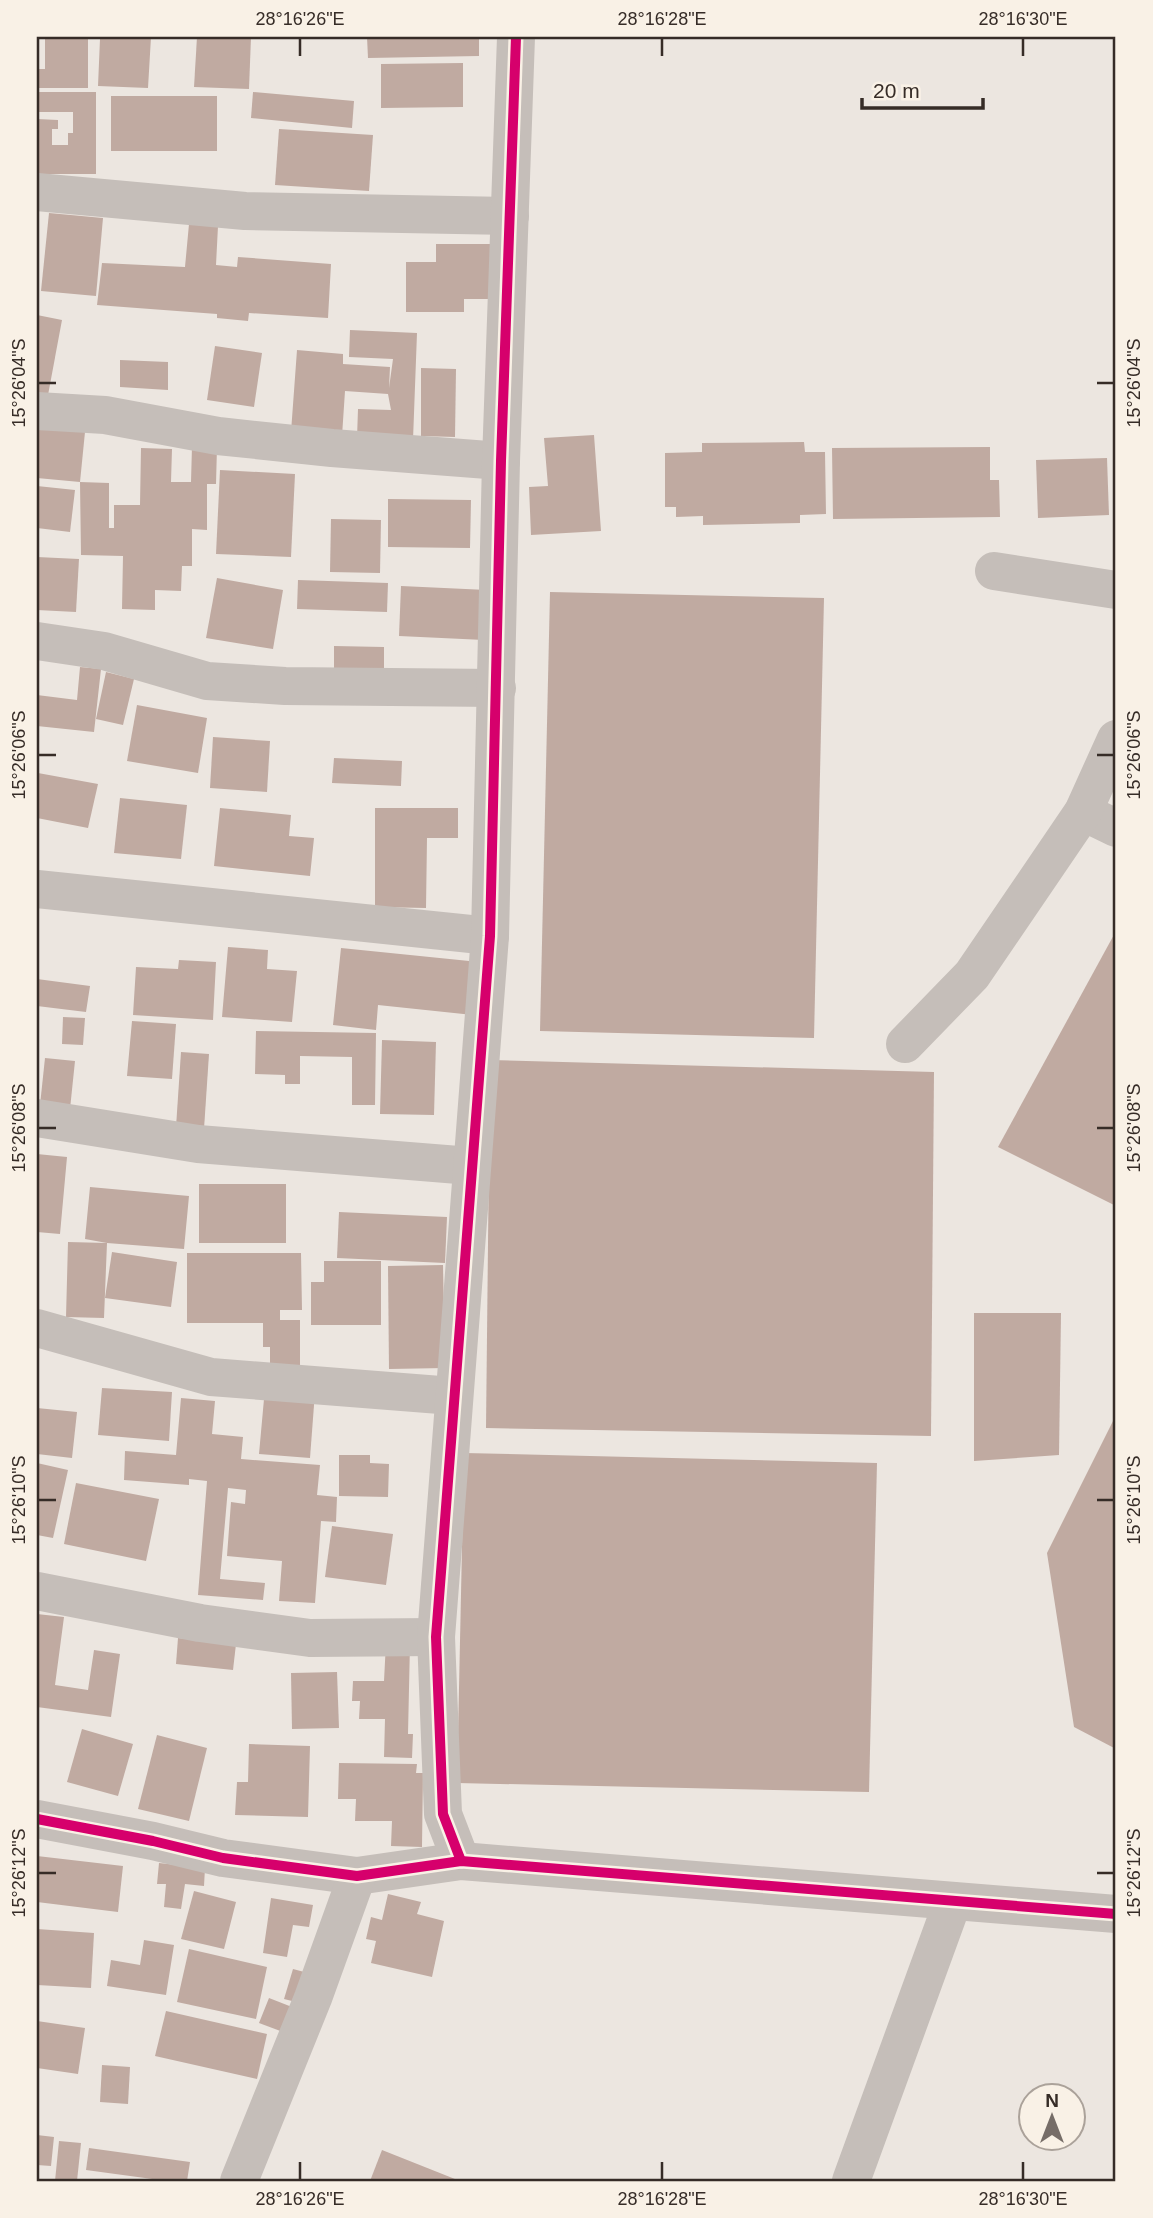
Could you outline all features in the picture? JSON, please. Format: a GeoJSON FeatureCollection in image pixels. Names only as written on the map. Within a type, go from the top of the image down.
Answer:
{"type":"FeatureCollection","features":[{"type":"Feature","properties":{"kind":"street"},"geometry":{"type":"LineString","coordinates":[[461,1861],[443,1814],[436,1637],[490,936],[501,461],[516,37]]}},
{"type":"Feature","properties":{"kind":"street"},"geometry":{"type":"LineString","coordinates":[[37,191],[245,211],[510,216]]}},
{"type":"Feature","properties":{"kind":"street"},"geometry":{"type":"LineString","coordinates":[[37,411],[105,415],[218,436],[501,461]]}},
{"type":"Feature","properties":{"kind":"street"},"geometry":{"type":"LineString","coordinates":[[994,571],[1116,590]]}},
{"type":"Feature","properties":{"kind":"street"},"geometry":{"type":"LineString","coordinates":[[37,641],[104,651],[207,681],[285,686],[497,688]]}},
{"type":"Feature","properties":{"kind":"street"},"geometry":{"type":"LineString","coordinates":[[905,1044],[972,975],[1100,820],[1115,746]]}},
{"type":"Feature","properties":{"kind":"street"},"geometry":{"type":"LineString","coordinates":[[37,889],[490,936]]}},
{"type":"Feature","properties":{"kind":"street"},"geometry":{"type":"LineString","coordinates":[[37,1118],[198,1144],[471,1166]]}},
{"type":"Feature","properties":{"kind":"street"},"geometry":{"type":"LineString","coordinates":[[37,1328],[211,1377],[453,1396]]}},
{"type":"Feature","properties":{"kind":"street"},"geometry":{"type":"LineString","coordinates":[[37,1591],[200,1623],[310,1638],[436,1637]]}},
{"type":"Feature","properties":{"kind":"street"},"geometry":{"type":"LineString","coordinates":[[37,1819],[153,1841],[223,1858],[357,1876],[461,1861],[1116,1914]]}},
{"type":"Feature","properties":{"kind":"street"},"geometry":{"type":"LineString","coordinates":[[239,2181],[313,1998],[357,1876]]}},
{"type":"Feature","properties":{"kind":"street"},"geometry":{"type":"LineString","coordinates":[[852,2181],[953,1901]]}},
{"type":"Feature","properties":{"kind":"building"},"geometry":{"type":"Polygon","coordinates":[[[45,37],[88,37],[88,88],[37,88],[37,69],[45,69],[45,37]]]}},
{"type":"Feature","properties":{"kind":"building"},"geometry":{"type":"Polygon","coordinates":[[[151,37],[148,88],[98,86],[100,39],[151,37]]]}},
{"type":"Feature","properties":{"kind":"building"},"geometry":{"type":"Polygon","coordinates":[[[197,37],[251,37],[249,89],[194,87],[197,37]]]}},
{"type":"Feature","properties":{"kind":"building"},"geometry":{"type":"Polygon","coordinates":[[[367,37],[479,37],[479,56],[368,58],[367,37]]]}},
{"type":"Feature","properties":{"kind":"building"},"geometry":{"type":"Polygon","coordinates":[[[463,63],[463,107],[381,108],[381,64],[463,63]]]}},
{"type":"Feature","properties":{"kind":"building"},"geometry":{"type":"Polygon","coordinates":[[[39,92],[96,92],[96,174],[37,174],[37,119],[58,120],[58,129],[52,129],[52,145],[68,145],[68,133],[73,133],[73,112],[39,112],[39,92]]]}},
{"type":"Feature","properties":{"kind":"building"},"geometry":{"type":"Polygon","coordinates":[[[253,92],[354,101],[352,128],[251,118],[253,92]]]}},
{"type":"Feature","properties":{"kind":"building"},"geometry":{"type":"Polygon","coordinates":[[[111,96],[217,96],[217,151],[111,151],[111,96]]]}},
{"type":"Feature","properties":{"kind":"building"},"geometry":{"type":"Polygon","coordinates":[[[279,129],[373,135],[369,191],[275,185],[279,129]]]}},
{"type":"Feature","properties":{"kind":"building"},"geometry":{"type":"Polygon","coordinates":[[[49,213],[103,218],[96,296],[41,291],[49,213]]]}},
{"type":"Feature","properties":{"kind":"building"},"geometry":{"type":"Polygon","coordinates":[[[189,224],[218,226],[216,265],[237,267],[238,257],[331,264],[328,318],[249,313],[248,321],[217,318],[217,314],[97,305],[102,263],[185,267],[189,224]]]}},
{"type":"Feature","properties":{"kind":"building"},"geometry":{"type":"Polygon","coordinates":[[[436,244],[499,244],[499,299],[464,299],[464,312],[406,312],[406,262],[436,262],[436,244]]]}},
{"type":"Feature","properties":{"kind":"building"},"geometry":{"type":"Polygon","coordinates":[[[37,315],[62,320],[48,395],[37,393],[37,315]]]}},
{"type":"Feature","properties":{"kind":"building"},"geometry":{"type":"Polygon","coordinates":[[[350,330],[417,333],[413,440],[357,438],[358,409],[391,410],[388,394],[345,391],[342,436],[291,432],[297,350],[343,354],[343,364],[390,367],[389,388],[393,359],[349,357],[350,330]]]}},
{"type":"Feature","properties":{"kind":"building"},"geometry":{"type":"Polygon","coordinates":[[[215,346],[262,353],[254,407],[207,400],[215,346]]]}},
{"type":"Feature","properties":{"kind":"building"},"geometry":{"type":"Polygon","coordinates":[[[120,360],[168,362],[168,390],[120,387],[120,360]]]}},
{"type":"Feature","properties":{"kind":"building"},"geometry":{"type":"Polygon","coordinates":[[[421,368],[456,369],[455,437],[421,436],[421,368]]]}},
{"type":"Feature","properties":{"kind":"building"},"geometry":{"type":"Polygon","coordinates":[[[37,417],[86,422],[80,482],[37,478],[37,417]]]}},
{"type":"Feature","properties":{"kind":"building"},"geometry":{"type":"Polygon","coordinates":[[[594,435],[601,531],[531,535],[529,487],[548,486],[544,438],[594,435]]]}},
{"type":"Feature","properties":{"kind":"building"},"geometry":{"type":"Polygon","coordinates":[[[804,442],[805,452],[825,452],[826,514],[800,515],[800,523],[703,525],[703,516],[676,517],[676,507],[665,507],[665,453],[702,452],[702,443],[804,442]]]}},
{"type":"Feature","properties":{"kind":"building"},"geometry":{"type":"Polygon","coordinates":[[[192,446],[217,447],[216,484],[207,484],[207,530],[192,529],[192,566],[182,566],[181,591],[155,590],[155,610],[122,609],[123,556],[81,555],[80,482],[109,483],[109,528],[114,528],[114,505],[140,505],[141,448],[172,449],[171,482],[191,482],[192,446]]]}},
{"type":"Feature","properties":{"kind":"building"},"geometry":{"type":"Polygon","coordinates":[[[990,447],[990,480],[999,480],[1000,517],[833,519],[832,448],[990,447]]]}},
{"type":"Feature","properties":{"kind":"building"},"geometry":{"type":"Polygon","coordinates":[[[1107,458],[1109,515],[1038,518],[1036,460],[1107,458]]]}},
{"type":"Feature","properties":{"kind":"building"},"geometry":{"type":"Polygon","coordinates":[[[220,470],[295,474],[291,557],[216,554],[220,470]]]}},
{"type":"Feature","properties":{"kind":"building"},"geometry":{"type":"Polygon","coordinates":[[[37,486],[75,490],[70,532],[37,528],[37,486]]]}},
{"type":"Feature","properties":{"kind":"building"},"geometry":{"type":"Polygon","coordinates":[[[388,499],[471,500],[470,548],[388,547],[388,499]]]}},
{"type":"Feature","properties":{"kind":"building"},"geometry":{"type":"Polygon","coordinates":[[[331,519],[381,520],[380,573],[330,572],[331,519]]]}},
{"type":"Feature","properties":{"kind":"building"},"geometry":{"type":"Polygon","coordinates":[[[37,557],[79,559],[76,612],[37,610],[37,557]]]}},
{"type":"Feature","properties":{"kind":"building"},"geometry":{"type":"Polygon","coordinates":[[[217,578],[283,590],[273,649],[206,638],[217,578]]]}},
{"type":"Feature","properties":{"kind":"building"},"geometry":{"type":"Polygon","coordinates":[[[298,580],[388,583],[387,612],[297,609],[298,580]]]}},
{"type":"Feature","properties":{"kind":"building"},"geometry":{"type":"Polygon","coordinates":[[[401,586],[487,590],[484,640],[399,636],[401,586]]]}},
{"type":"Feature","properties":{"kind":"building"},"geometry":{"type":"Polygon","coordinates":[[[550,592],[824,598],[814,1038],[540,1031],[550,592]]]}},
{"type":"Feature","properties":{"kind":"building"},"geometry":{"type":"Polygon","coordinates":[[[334,646],[384,647],[384,672],[334,671],[334,646]]]}},
{"type":"Feature","properties":{"kind":"building"},"geometry":{"type":"Polygon","coordinates":[[[80,667],[101,669],[94,732],[37,726],[37,695],[77,700],[80,667]]]}},
{"type":"Feature","properties":{"kind":"building"},"geometry":{"type":"Polygon","coordinates":[[[106,672],[134,679],[123,725],[96,719],[106,672]]]}},
{"type":"Feature","properties":{"kind":"building"},"geometry":{"type":"Polygon","coordinates":[[[137,705],[207,718],[198,773],[127,761],[137,705]]]}},
{"type":"Feature","properties":{"kind":"building"},"geometry":{"type":"Polygon","coordinates":[[[213,737],[270,741],[267,792],[210,788],[213,737]]]}},
{"type":"Feature","properties":{"kind":"building"},"geometry":{"type":"Polygon","coordinates":[[[334,758],[402,761],[401,786],[332,783],[334,758]]]}},
{"type":"Feature","properties":{"kind":"building"},"geometry":{"type":"Polygon","coordinates":[[[38,773],[98,784],[88,828],[37,818],[38,773]]]}},
{"type":"Feature","properties":{"kind":"building"},"geometry":{"type":"Polygon","coordinates":[[[120,798],[187,805],[181,859],[114,853],[120,798]]]}},
{"type":"Feature","properties":{"kind":"building"},"geometry":{"type":"Polygon","coordinates":[[[220,808],[291,815],[289,836],[314,838],[310,876],[214,866],[220,808]]]}},
{"type":"Feature","properties":{"kind":"building"},"geometry":{"type":"Polygon","coordinates":[[[375,808],[458,808],[458,838],[427,838],[426,908],[375,907],[375,808]]]}},
{"type":"Feature","properties":{"kind":"building"},"geometry":{"type":"Polygon","coordinates":[[[1116,931],[1116,1206],[998,1147],[1116,931]]]}},
{"type":"Feature","properties":{"kind":"building"},"geometry":{"type":"Polygon","coordinates":[[[228,947],[268,950],[267,969],[297,971],[292,1022],[222,1017],[228,947]]]}},
{"type":"Feature","properties":{"kind":"building"},"geometry":{"type":"Polygon","coordinates":[[[341,948],[479,962],[473,1015],[378,1005],[376,1030],[333,1025],[341,948]]]}},
{"type":"Feature","properties":{"kind":"building"},"geometry":{"type":"Polygon","coordinates":[[[179,960],[216,962],[213,1020],[133,1015],[136,967],[178,969],[179,960]]]}},
{"type":"Feature","properties":{"kind":"building"},"geometry":{"type":"Polygon","coordinates":[[[37,979],[90,986],[86,1012],[37,1006],[37,979]]]}},
{"type":"Feature","properties":{"kind":"building"},"geometry":{"type":"Polygon","coordinates":[[[63,1017],[85,1018],[83,1045],[62,1044],[63,1017]]]}},
{"type":"Feature","properties":{"kind":"building"},"geometry":{"type":"Polygon","coordinates":[[[132,1021],[176,1024],[172,1079],[127,1076],[132,1021]]]}},
{"type":"Feature","properties":{"kind":"building"},"geometry":{"type":"Polygon","coordinates":[[[256,1031],[376,1033],[375,1105],[352,1105],[352,1057],[300,1056],[300,1084],[285,1084],[285,1075],[255,1074],[256,1031]]]}},
{"type":"Feature","properties":{"kind":"building"},"geometry":{"type":"Polygon","coordinates":[[[382,1040],[436,1042],[434,1115],[380,1114],[382,1040]]]}},
{"type":"Feature","properties":{"kind":"building"},"geometry":{"type":"Polygon","coordinates":[[[181,1052],[209,1054],[204,1129],[176,1127],[181,1052]]]}},
{"type":"Feature","properties":{"kind":"building"},"geometry":{"type":"Polygon","coordinates":[[[45,1058],[75,1061],[70,1109],[40,1105],[45,1058]]]}},
{"type":"Feature","properties":{"kind":"building"},"geometry":{"type":"Polygon","coordinates":[[[490,1060],[934,1072],[931,1436],[486,1428],[490,1060]]]}},
{"type":"Feature","properties":{"kind":"building"},"geometry":{"type":"Polygon","coordinates":[[[37,1154],[67,1157],[60,1234],[37,1232],[37,1154]]]}},
{"type":"Feature","properties":{"kind":"building"},"geometry":{"type":"Polygon","coordinates":[[[199,1184],[286,1184],[286,1243],[199,1243],[199,1184]]]}},
{"type":"Feature","properties":{"kind":"building"},"geometry":{"type":"Polygon","coordinates":[[[90,1187],[189,1196],[184,1249],[85,1239],[90,1187]]]}},
{"type":"Feature","properties":{"kind":"building"},"geometry":{"type":"Polygon","coordinates":[[[339,1212],[447,1217],[445,1263],[337,1258],[339,1212]]]}},
{"type":"Feature","properties":{"kind":"building"},"geometry":{"type":"Polygon","coordinates":[[[68,1242],[107,1243],[104,1318],[66,1317],[68,1242]]]}},
{"type":"Feature","properties":{"kind":"building"},"geometry":{"type":"Polygon","coordinates":[[[112,1252],[177,1262],[171,1307],[105,1298],[112,1252]]]}},
{"type":"Feature","properties":{"kind":"building"},"geometry":{"type":"Polygon","coordinates":[[[187,1253],[301,1253],[302,1310],[280,1310],[280,1320],[300,1320],[300,1367],[270,1367],[270,1347],[263,1347],[263,1323],[187,1323],[187,1253]]]}},
{"type":"Feature","properties":{"kind":"building"},"geometry":{"type":"Polygon","coordinates":[[[324,1261],[381,1261],[381,1325],[311,1325],[311,1282],[324,1282],[324,1261]]]}},
{"type":"Feature","properties":{"kind":"building"},"geometry":{"type":"Polygon","coordinates":[[[443,1265],[445,1368],[389,1369],[388,1266],[443,1265]]]}},
{"type":"Feature","properties":{"kind":"building"},"geometry":{"type":"Polygon","coordinates":[[[974,1313],[1061,1313],[1059,1455],[974,1461],[974,1313]]]}},
{"type":"Feature","properties":{"kind":"building"},"geometry":{"type":"Polygon","coordinates":[[[102,1388],[172,1392],[169,1441],[98,1435],[102,1388]]]}},
{"type":"Feature","properties":{"kind":"building"},"geometry":{"type":"Polygon","coordinates":[[[265,1388],[315,1392],[310,1458],[259,1454],[265,1388]]]}},
{"type":"Feature","properties":{"kind":"building"},"geometry":{"type":"Polygon","coordinates":[[[181,1398],[215,1401],[212,1434],[243,1437],[241,1459],[320,1465],[317,1495],[337,1497],[336,1522],[321,1521],[315,1603],[279,1601],[282,1561],[227,1556],[231,1502],[245,1504],[246,1490],[228,1488],[220,1579],[265,1583],[263,1600],[198,1595],[207,1481],[189,1479],[189,1485],[124,1480],[125,1451],[176,1455],[181,1398]]]}},
{"type":"Feature","properties":{"kind":"building"},"geometry":{"type":"Polygon","coordinates":[[[37,1408],[77,1412],[72,1458],[37,1454],[37,1408]]]}},
{"type":"Feature","properties":{"kind":"building"},"geometry":{"type":"Polygon","coordinates":[[[1116,1415],[1116,1749],[1074,1727],[1047,1553],[1116,1415]]]}},
{"type":"Feature","properties":{"kind":"building"},"geometry":{"type":"Polygon","coordinates":[[[464,1453],[877,1463],[869,1792],[457,1783],[464,1453]]]}},
{"type":"Feature","properties":{"kind":"building"},"geometry":{"type":"Polygon","coordinates":[[[339,1455],[370,1455],[370,1463],[389,1464],[388,1497],[339,1496],[339,1455]]]}},
{"type":"Feature","properties":{"kind":"building"},"geometry":{"type":"Polygon","coordinates":[[[37,1463],[68,1470],[53,1538],[37,1535],[37,1463]]]}},
{"type":"Feature","properties":{"kind":"building"},"geometry":{"type":"Polygon","coordinates":[[[76,1483],[159,1499],[146,1561],[64,1544],[76,1483]]]}},
{"type":"Feature","properties":{"kind":"building"},"geometry":{"type":"Polygon","coordinates":[[[332,1526],[393,1534],[386,1585],[325,1577],[332,1526]]]}},
{"type":"Feature","properties":{"kind":"building"},"geometry":{"type":"Polygon","coordinates":[[[37,1614],[64,1617],[55,1685],[88,1690],[94,1650],[120,1654],[111,1717],[37,1707],[37,1614]]]}},
{"type":"Feature","properties":{"kind":"building"},"geometry":{"type":"Polygon","coordinates":[[[178,1638],[236,1644],[233,1670],[176,1664],[178,1638]]]}},
{"type":"Feature","properties":{"kind":"building"},"geometry":{"type":"Polygon","coordinates":[[[386,1642],[410,1643],[408,1734],[413,1734],[412,1758],[384,1757],[385,1719],[359,1719],[360,1701],[352,1701],[353,1681],[384,1681],[386,1642]]]}},
{"type":"Feature","properties":{"kind":"building"},"geometry":{"type":"Polygon","coordinates":[[[337,1672],[339,1728],[292,1729],[291,1673],[337,1672]]]}},
{"type":"Feature","properties":{"kind":"building"},"geometry":{"type":"Polygon","coordinates":[[[82,1729],[133,1744],[118,1796],[67,1782],[82,1729]]]}},
{"type":"Feature","properties":{"kind":"building"},"geometry":{"type":"Polygon","coordinates":[[[157,1735],[207,1748],[189,1821],[138,1809],[157,1735]]]}},
{"type":"Feature","properties":{"kind":"building"},"geometry":{"type":"Polygon","coordinates":[[[249,1744],[310,1746],[308,1817],[235,1815],[237,1782],[248,1782],[249,1744]]]}},
{"type":"Feature","properties":{"kind":"building"},"geometry":{"type":"Polygon","coordinates":[[[339,1763],[417,1764],[416,1773],[423,1773],[422,1847],[391,1846],[392,1821],[355,1821],[356,1799],[338,1799],[339,1763]]]}},
{"type":"Feature","properties":{"kind":"building"},"geometry":{"type":"Polygon","coordinates":[[[37,1856],[123,1866],[118,1912],[37,1902],[37,1856]]]}},
{"type":"Feature","properties":{"kind":"building"},"geometry":{"type":"Polygon","coordinates":[[[159,1863],[205,1868],[204,1886],[185,1884],[181,1909],[164,1907],[166,1884],[157,1884],[159,1863]]]}},
{"type":"Feature","properties":{"kind":"building"},"geometry":{"type":"Polygon","coordinates":[[[194,1891],[236,1902],[224,1949],[181,1939],[194,1891]]]}},
{"type":"Feature","properties":{"kind":"building"},"geometry":{"type":"Polygon","coordinates":[[[388,1894],[421,1902],[417,1914],[444,1921],[432,1977],[371,1963],[376,1941],[366,1939],[371,1917],[382,1920],[388,1894]]]}},
{"type":"Feature","properties":{"kind":"building"},"geometry":{"type":"Polygon","coordinates":[[[271,1898],[313,1905],[309,1927],[293,1925],[287,1957],[263,1953],[271,1898]]]}},
{"type":"Feature","properties":{"kind":"building"},"geometry":{"type":"Polygon","coordinates":[[[37,1929],[94,1933],[91,1988],[37,1985],[37,1929]]]}},
{"type":"Feature","properties":{"kind":"building"},"geometry":{"type":"Polygon","coordinates":[[[144,1940],[174,1945],[166,1995],[107,1986],[111,1960],[140,1965],[144,1940]]]}},
{"type":"Feature","properties":{"kind":"building"},"geometry":{"type":"Polygon","coordinates":[[[189,1949],[267,1967],[256,2019],[177,2002],[189,1949]]]}},
{"type":"Feature","properties":{"kind":"building"},"geometry":{"type":"Polygon","coordinates":[[[293,1969],[308,1973],[300,2003],[284,1999],[293,1969]]]}},
{"type":"Feature","properties":{"kind":"building"},"geometry":{"type":"Polygon","coordinates":[[[269,1998],[292,2007],[283,2032],[259,2023],[269,1998]]]}},
{"type":"Feature","properties":{"kind":"building"},"geometry":{"type":"Polygon","coordinates":[[[166,2011],[267,2034],[257,2079],[155,2056],[166,2011]]]}},
{"type":"Feature","properties":{"kind":"building"},"geometry":{"type":"Polygon","coordinates":[[[37,2021],[85,2028],[78,2074],[37,2068],[37,2021]]]}},
{"type":"Feature","properties":{"kind":"building"},"geometry":{"type":"Polygon","coordinates":[[[102,2065],[130,2067],[128,2104],[100,2102],[102,2065]]]}},
{"type":"Feature","properties":{"kind":"building"},"geometry":{"type":"Polygon","coordinates":[[[37,2135],[54,2137],[51,2166],[37,2165],[37,2135]]]}},
{"type":"Feature","properties":{"kind":"building"},"geometry":{"type":"Polygon","coordinates":[[[59,2141],[81,2143],[77,2181],[55,2181],[59,2141]]]}},
{"type":"Feature","properties":{"kind":"building"},"geometry":{"type":"Polygon","coordinates":[[[89,2148],[190,2162],[187,2181],[167,2181],[86,2170],[89,2148]]]}},
{"type":"Feature","properties":{"kind":"building"},"geometry":{"type":"Polygon","coordinates":[[[382,2150],[460,2181],[370,2181],[382,2150]]]}},
{"type":"Feature","properties":{"kind":"cycle path"},"geometry":{"type":"LineString","coordinates":[[461,1861],[443,1814],[436,1637],[490,936],[501,461],[516,37]]}},
{"type":"Feature","properties":{"kind":"cycle path"},"geometry":{"type":"LineString","coordinates":[[37,1819],[153,1841],[223,1858],[357,1876],[461,1861],[1116,1914]]}}]}
